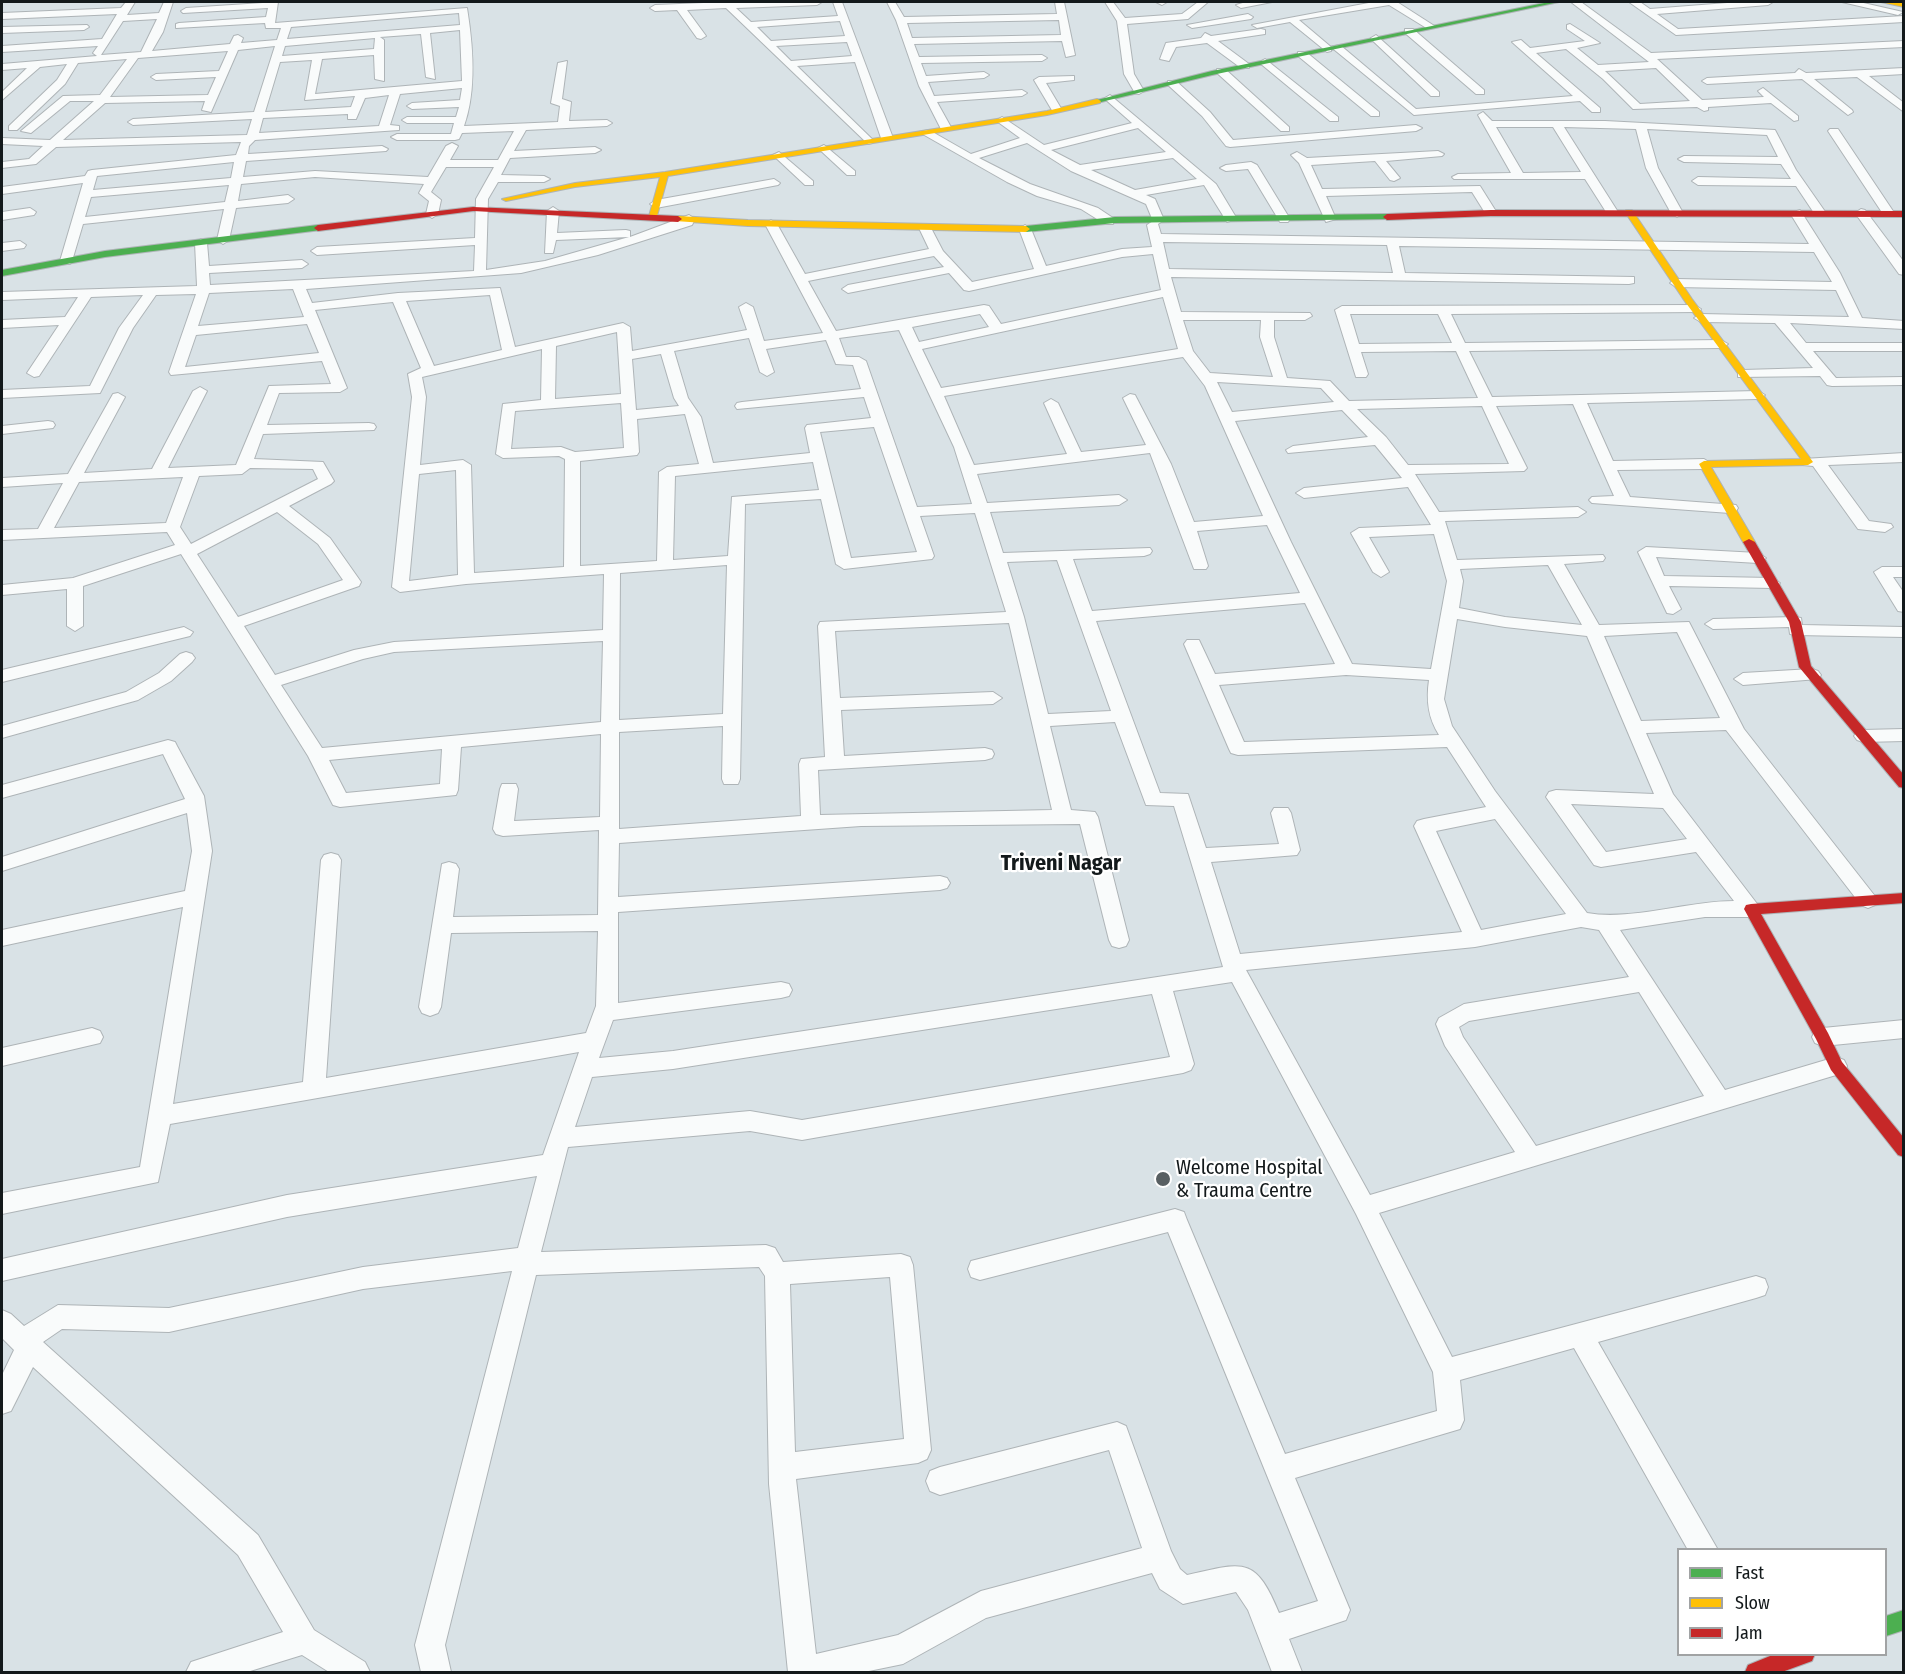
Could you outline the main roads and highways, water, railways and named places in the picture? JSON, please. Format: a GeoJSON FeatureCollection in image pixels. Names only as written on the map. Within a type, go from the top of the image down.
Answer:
{"type":"FeatureCollection","features":[{"type":"Feature","properties":{"kind":"place","name":"Welcome Hospital & Trauma Centre"},"geometry":{"type":"Point","coordinates":[1163,1179]}},
{"type":"Feature","properties":{"kind":"district","name":"Triveni Nagar"},"geometry":{"type":"Point","coordinates":[1061,864]}}]}
